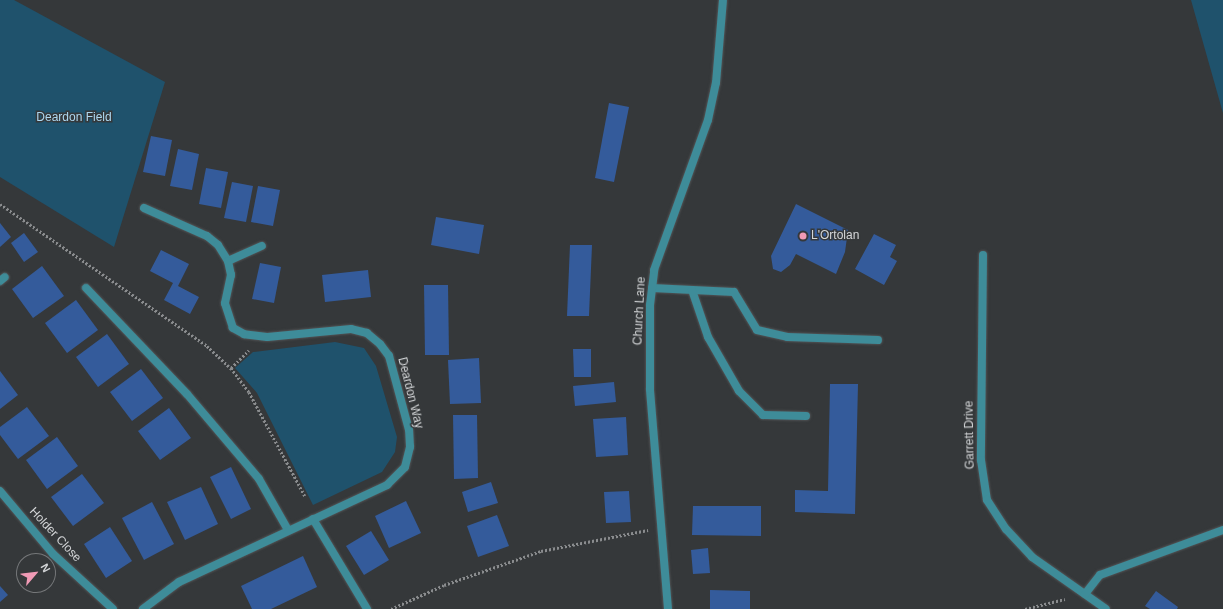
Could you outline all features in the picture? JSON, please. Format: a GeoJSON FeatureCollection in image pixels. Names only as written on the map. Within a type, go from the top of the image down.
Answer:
{"type":"FeatureCollection","features":[{"type":"Feature","properties":{"kind":"street","name":"Church Lane"},"geometry":{"type":"LineString","coordinates":[[668,609],[650,388],[652,288],[654,270],[708,120],[716,83],[723,0]]}},
{"type":"Feature","properties":{"kind":"street","name":"Deardon Way"},"geometry":{"type":"LineString","coordinates":[[143,609],[179,582],[387,485],[405,467],[410,447],[409,430],[389,356],[367,333],[351,329],[253,337],[233,328],[225,303],[231,275],[228,261],[218,244],[207,236],[144,208]]}},
{"type":"Feature","properties":{"kind":"street"},"geometry":{"type":"LineString","coordinates":[[228,261],[262,246]]}},
{"type":"Feature","properties":{"kind":"street","name":"Garrett Drive"},"geometry":{"type":"LineString","coordinates":[[983,255],[981,460],[986,500],[1006,529],[1032,557],[1106,609]]}},
{"type":"Feature","properties":{"kind":"street"},"geometry":{"type":"LineString","coordinates":[[86,288],[187,394],[259,479],[288,530]]}},
{"type":"Feature","properties":{"kind":"street"},"geometry":{"type":"LineString","coordinates":[[652,288],[734,292],[757,330],[787,337],[878,340]]}},
{"type":"Feature","properties":{"kind":"street"},"geometry":{"type":"LineString","coordinates":[[692,290],[708,337],[739,391],[763,415],[806,416]]}},
{"type":"Feature","properties":{"kind":"street","name":"Holder Close"},"geometry":{"type":"LineString","coordinates":[[0,491],[53,554],[113,609]]}},
{"type":"Feature","properties":{"kind":"street"},"geometry":{"type":"LineString","coordinates":[[313,519],[367,609]]}},
{"type":"Feature","properties":{"kind":"street"},"geometry":{"type":"LineString","coordinates":[[1085,594],[1100,575],[1223,530]]}},
{"type":"Feature","properties":{"kind":"path"},"geometry":{"type":"LineString","coordinates":[[0,204],[207,346],[231,368],[249,392],[305,496]]}},
{"type":"Feature","properties":{"kind":"path"},"geometry":{"type":"LineString","coordinates":[[231,368],[250,348],[253,337]]}},
{"type":"Feature","properties":{"kind":"path"},"geometry":{"type":"LineString","coordinates":[[391,609],[444,585],[541,551],[662,528]]}},
{"type":"Feature","properties":{"kind":"path"},"geometry":{"type":"LineString","coordinates":[[1024,609],[1085,594]]}},
{"type":"Feature","properties":{"kind":"green space","name":"Deardon Field"},"geometry":{"type":"Polygon","coordinates":[[[0,0],[14,0],[165,82],[114,247],[0,177],[0,0]]]}},
{"type":"Feature","properties":{"kind":"green space"},"geometry":{"type":"Polygon","coordinates":[[[1191,0],[1223,0],[1223,113],[1191,0]]]}},
{"type":"Feature","properties":{"kind":"green space"},"geometry":{"type":"Polygon","coordinates":[[[335,342],[364,348],[376,366],[397,437],[395,452],[382,472],[313,505],[257,393],[235,368],[253,352],[335,342]]]}},
{"type":"Feature","properties":{"kind":"building"},"geometry":{"type":"Polygon","coordinates":[[[609,103],[629,107],[614,182],[595,178],[609,103]]]}},
{"type":"Feature","properties":{"kind":"building"},"geometry":{"type":"Polygon","coordinates":[[[151,136],[172,140],[165,176],[143,172],[151,136]]]}},
{"type":"Feature","properties":{"kind":"building"},"geometry":{"type":"Polygon","coordinates":[[[178,149],[199,154],[192,190],[170,186],[178,149]]]}},
{"type":"Feature","properties":{"kind":"building"},"geometry":{"type":"Polygon","coordinates":[[[206,168],[228,172],[221,208],[199,204],[206,168]]]}},
{"type":"Feature","properties":{"kind":"building"},"geometry":{"type":"Polygon","coordinates":[[[232,182],[253,186],[246,222],[224,218],[232,182]]]}},
{"type":"Feature","properties":{"kind":"building"},"geometry":{"type":"Polygon","coordinates":[[[258,186],[280,190],[273,226],[251,222],[258,186]]]}},
{"type":"Feature","properties":{"kind":"building"},"geometry":{"type":"Polygon","coordinates":[[[796,204],[848,230],[845,252],[836,274],[796,254],[790,265],[781,272],[773,269],[771,256],[796,204]]]}},
{"type":"Feature","properties":{"kind":"building"},"geometry":{"type":"Polygon","coordinates":[[[436,217],[484,225],[479,254],[431,245],[436,217]]]}},
{"type":"Feature","properties":{"kind":"building"},"geometry":{"type":"Polygon","coordinates":[[[0,223],[11,237],[0,247],[0,223]]]}},
{"type":"Feature","properties":{"kind":"building"},"geometry":{"type":"Polygon","coordinates":[[[24,233],[38,252],[24,262],[11,243],[24,233]]]}},
{"type":"Feature","properties":{"kind":"building"},"geometry":{"type":"Polygon","coordinates":[[[874,234],[896,245],[890,257],[897,261],[884,285],[855,269],[874,234]]]}},
{"type":"Feature","properties":{"kind":"building"},"geometry":{"type":"Polygon","coordinates":[[[570,245],[592,245],[589,316],[567,316],[570,245]]]}},
{"type":"Feature","properties":{"kind":"building"},"geometry":{"type":"Polygon","coordinates":[[[161,250],[189,264],[178,286],[199,297],[190,314],[164,300],[173,283],[150,271],[161,250]]]}},
{"type":"Feature","properties":{"kind":"building"},"geometry":{"type":"Polygon","coordinates":[[[260,263],[281,267],[274,303],[252,299],[260,263]]]}},
{"type":"Feature","properties":{"kind":"building"},"geometry":{"type":"Polygon","coordinates":[[[42,266],[64,296],[33,318],[12,289],[42,266]]]}},
{"type":"Feature","properties":{"kind":"building"},"geometry":{"type":"Polygon","coordinates":[[[368,270],[371,297],[325,302],[322,275],[368,270]]]}},
{"type":"Feature","properties":{"kind":"building"},"geometry":{"type":"Polygon","coordinates":[[[424,285],[448,285],[449,355],[425,355],[424,285]]]}},
{"type":"Feature","properties":{"kind":"building"},"geometry":{"type":"Polygon","coordinates":[[[76,300],[98,330],[67,353],[45,323],[76,300]]]}},
{"type":"Feature","properties":{"kind":"building"},"geometry":{"type":"Polygon","coordinates":[[[107,334],[129,364],[98,387],[76,357],[107,334]]]}},
{"type":"Feature","properties":{"kind":"building"},"geometry":{"type":"Polygon","coordinates":[[[573,349],[591,349],[591,377],[574,377],[573,349]]]}},
{"type":"Feature","properties":{"kind":"building"},"geometry":{"type":"Polygon","coordinates":[[[479,358],[481,403],[450,404],[448,360],[479,358]]]}},
{"type":"Feature","properties":{"kind":"building"},"geometry":{"type":"Polygon","coordinates":[[[141,369],[163,398],[132,421],[110,392],[141,369]]]}},
{"type":"Feature","properties":{"kind":"building"},"geometry":{"type":"Polygon","coordinates":[[[0,371],[18,395],[0,409],[0,371]]]}},
{"type":"Feature","properties":{"kind":"building"},"geometry":{"type":"Polygon","coordinates":[[[614,382],[616,402],[575,406],[573,386],[614,382]]]}},
{"type":"Feature","properties":{"kind":"building"},"geometry":{"type":"Polygon","coordinates":[[[830,384],[858,384],[855,514],[795,512],[795,490],[828,491],[830,384]]]}},
{"type":"Feature","properties":{"kind":"building"},"geometry":{"type":"Polygon","coordinates":[[[27,407],[49,436],[18,459],[0,435],[0,427],[27,407]]]}},
{"type":"Feature","properties":{"kind":"building"},"geometry":{"type":"Polygon","coordinates":[[[169,408],[191,438],[160,460],[138,431],[169,408]]]}},
{"type":"Feature","properties":{"kind":"building"},"geometry":{"type":"Polygon","coordinates":[[[453,415],[477,415],[478,478],[454,479],[453,415]]]}},
{"type":"Feature","properties":{"kind":"building"},"geometry":{"type":"Polygon","coordinates":[[[626,417],[628,455],[596,457],[593,419],[626,417]]]}},
{"type":"Feature","properties":{"kind":"building"},"geometry":{"type":"Polygon","coordinates":[[[57,437],[78,466],[47,489],[26,460],[57,437]]]}},
{"type":"Feature","properties":{"kind":"building"},"geometry":{"type":"Polygon","coordinates":[[[231,467],[251,509],[231,519],[210,477],[231,467]]]}},
{"type":"Feature","properties":{"kind":"building"},"geometry":{"type":"Polygon","coordinates":[[[82,474],[104,503],[73,526],[51,497],[82,474]]]}},
{"type":"Feature","properties":{"kind":"building"},"geometry":{"type":"Polygon","coordinates":[[[491,482],[498,503],[468,512],[462,492],[491,482]]]}},
{"type":"Feature","properties":{"kind":"building"},"geometry":{"type":"Polygon","coordinates":[[[201,487],[218,524],[185,540],[167,502],[201,487]]]}},
{"type":"Feature","properties":{"kind":"building"},"geometry":{"type":"Polygon","coordinates":[[[629,491],[631,522],[606,523],[604,492],[629,491]]]}},
{"type":"Feature","properties":{"kind":"building"},"geometry":{"type":"Polygon","coordinates":[[[406,501],[421,533],[389,548],[375,516],[406,501]]]}},
{"type":"Feature","properties":{"kind":"building"},"geometry":{"type":"Polygon","coordinates":[[[152,502],[174,544],[144,560],[122,518],[152,502]]]}},
{"type":"Feature","properties":{"kind":"building"},"geometry":{"type":"Polygon","coordinates":[[[693,506],[761,506],[761,536],[692,535],[693,506]]]}},
{"type":"Feature","properties":{"kind":"building"},"geometry":{"type":"Polygon","coordinates":[[[497,515],[509,546],[478,557],[467,526],[497,515]]]}},
{"type":"Feature","properties":{"kind":"building"},"geometry":{"type":"Polygon","coordinates":[[[110,527],[132,561],[106,578],[84,544],[110,527]]]}},
{"type":"Feature","properties":{"kind":"building"},"geometry":{"type":"Polygon","coordinates":[[[371,531],[389,560],[364,575],[346,546],[371,531]]]}},
{"type":"Feature","properties":{"kind":"building"},"geometry":{"type":"Polygon","coordinates":[[[708,548],[710,573],[693,574],[691,550],[708,548]]]}},
{"type":"Feature","properties":{"kind":"building"},"geometry":{"type":"Polygon","coordinates":[[[303,556],[317,587],[271,609],[252,609],[241,586],[303,556]]]}},
{"type":"Feature","properties":{"kind":"building"},"geometry":{"type":"Polygon","coordinates":[[[0,586],[8,595],[0,602],[0,586]]]}},
{"type":"Feature","properties":{"kind":"building"},"geometry":{"type":"Polygon","coordinates":[[[710,590],[750,591],[750,609],[710,609],[710,590]]]}},
{"type":"Feature","properties":{"kind":"building"},"geometry":{"type":"Polygon","coordinates":[[[1156,591],[1178,607],[1177,609],[1150,609],[1145,606],[1156,591]]]}},
{"type":"Feature","properties":{"kind":"place","name":"L'Ortolan"},"geometry":{"type":"Point","coordinates":[803,236]}}]}
